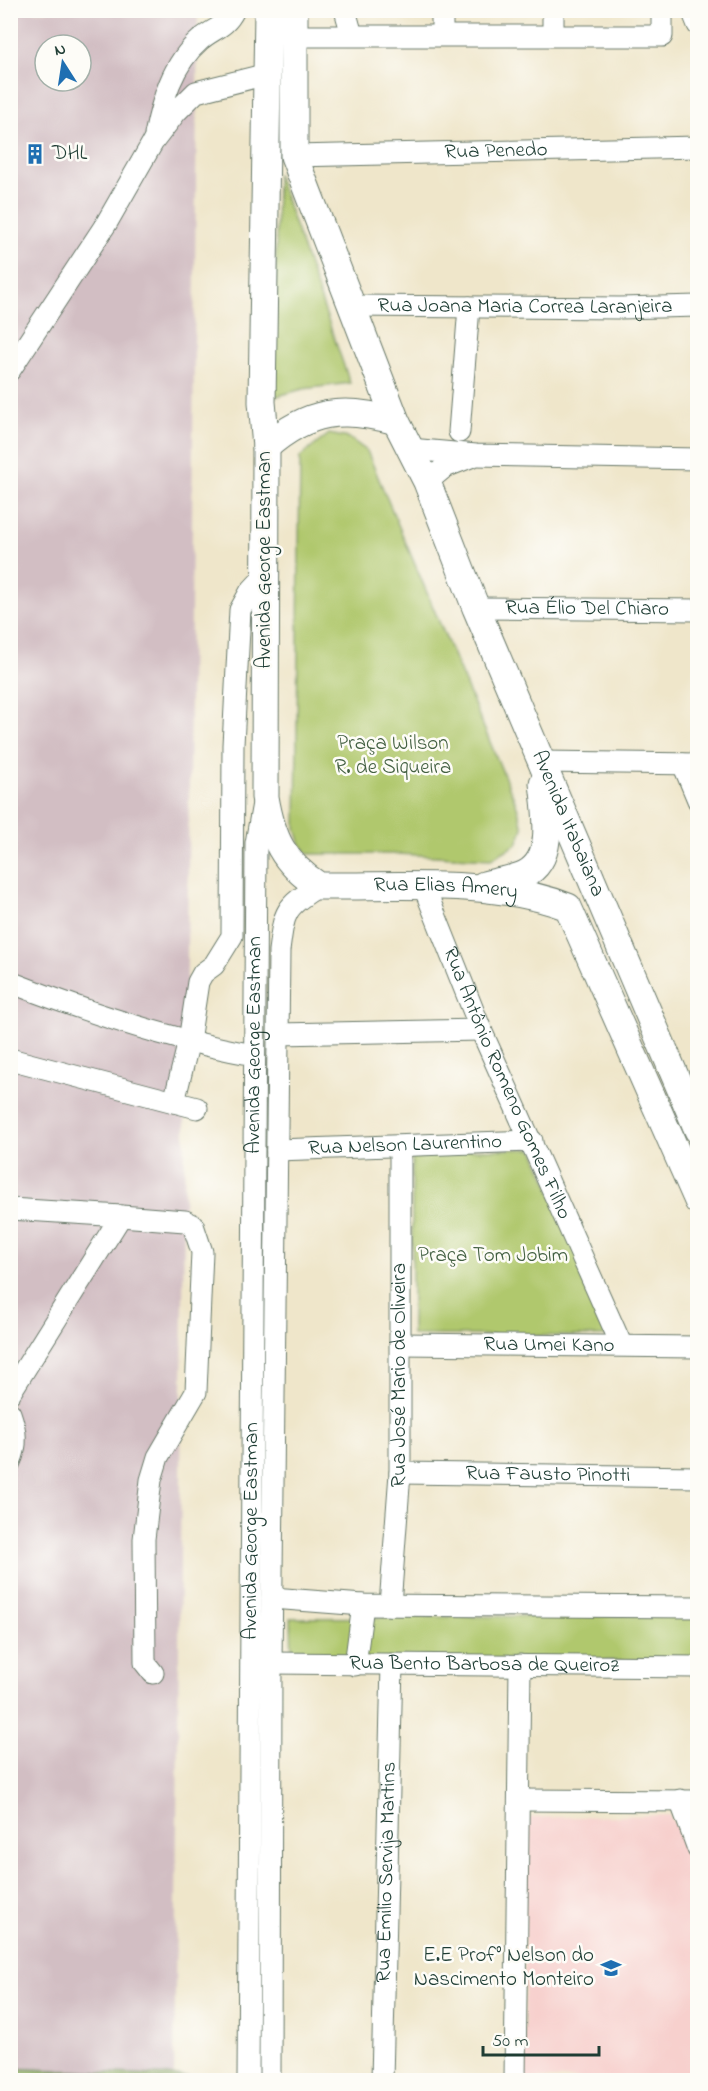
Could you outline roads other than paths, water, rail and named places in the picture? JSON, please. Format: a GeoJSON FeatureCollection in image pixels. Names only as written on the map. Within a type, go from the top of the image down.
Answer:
{"type":"FeatureCollection","features":[{"type":"Feature","properties":{"kind":"main road","name":"Avenida George Eastman"},"geometry":{"type":"LineString","coordinates":[[265,797],[266,447],[262,367],[268,10]]}},
{"type":"Feature","properties":{"kind":"main road"},"geometry":{"type":"LineString","coordinates":[[294,23],[294,156],[396,421],[427,483]]}},
{"type":"Feature","properties":{"kind":"main road"},"geometry":{"type":"LineString","coordinates":[[266,447],[291,427],[323,415],[354,412],[396,421]]}},
{"type":"Feature","properties":{"kind":"main road","name":"Avenida Itabaiana"},"geometry":{"type":"LineString","coordinates":[[427,483],[476,608],[698,1130]]}},
{"type":"Feature","properties":{"kind":"main road"},"geometry":{"type":"LineString","coordinates":[[471,888],[525,874],[540,863],[545,845],[546,816],[542,762]]}},
{"type":"Feature","properties":{"kind":"main road"},"geometry":{"type":"LineString","coordinates":[[265,797],[269,823],[286,860],[318,886]]}},
{"type":"Feature","properties":{"kind":"main road","name":"Rua Elias Amery"},"geometry":{"type":"LineString","coordinates":[[318,886],[471,888],[545,898],[568,906]]}},
{"type":"Feature","properties":{"kind":"main road","name":"Avenida Itabaiana"},"geometry":{"type":"LineString","coordinates":[[568,906],[698,1201]]}},
{"type":"Feature","properties":{"kind":"street"},"geometry":{"type":"LineString","coordinates":[[345,10],[352,35]]}},
{"type":"Feature","properties":{"kind":"street"},"geometry":{"type":"LineString","coordinates":[[442,10],[442,35]]}},
{"type":"Feature","properties":{"kind":"street"},"geometry":{"type":"LineString","coordinates":[[553,10],[553,35]]}},
{"type":"Feature","properties":{"kind":"street"},"geometry":{"type":"LineString","coordinates":[[294,23],[352,35],[662,36],[662,10]]}},
{"type":"Feature","properties":{"kind":"street"},"geometry":{"type":"LineString","coordinates":[[692,10],[698,25]]}},
{"type":"Feature","properties":{"kind":"street"},"geometry":{"type":"LineString","coordinates":[[153,141],[161,105],[174,71],[199,40],[225,15]]}},
{"type":"Feature","properties":{"kind":"street"},"geometry":{"type":"LineString","coordinates":[[10,370],[106,225],[153,141],[196,92],[267,74]]}},
{"type":"Feature","properties":{"kind":"street","name":"Rua Penedo"},"geometry":{"type":"LineString","coordinates":[[294,156],[698,147]]}},
{"type":"Feature","properties":{"kind":"street","name":"Rua Joana Maria Correa Laranjeira"},"geometry":{"type":"LineString","coordinates":[[351,306],[620,308],[698,306]]}},
{"type":"Feature","properties":{"kind":"street"},"geometry":{"type":"LineString","coordinates":[[459,432],[469,307]]}},
{"type":"Feature","properties":{"kind":"street"},"geometry":{"type":"LineString","coordinates":[[410,449],[476,455],[698,459]]}},
{"type":"Feature","properties":{"kind":"street"},"geometry":{"type":"LineString","coordinates":[[427,483],[445,467],[476,455]]}},
{"type":"Feature","properties":{"kind":"street"},"geometry":{"type":"LineString","coordinates":[[174,1102],[189,1041],[198,982],[203,973],[214,965],[232,936],[233,745],[240,610],[250,592],[264,578]]}},
{"type":"Feature","properties":{"kind":"street","name":"Rua Élio Del Chiaro"},"geometry":{"type":"LineString","coordinates":[[476,608],[698,610]]}},
{"type":"Feature","properties":{"kind":"street"},"geometry":{"type":"LineString","coordinates":[[542,762],[690,764],[698,800]]}},
{"type":"Feature","properties":{"kind":"street","name":"Avenida George Eastman"},"geometry":{"type":"LineString","coordinates":[[248,2080],[256,843],[265,797]]}},
{"type":"Feature","properties":{"kind":"street","name":"Avenida George Eastman"},"geometry":{"type":"LineString","coordinates":[[270,2080],[271,1663],[279,951],[284,915],[299,898],[318,886]]}},
{"type":"Feature","properties":{"kind":"street","name":"Rua Antônio Romeno Gomes Filho"},"geometry":{"type":"LineString","coordinates":[[424,888],[481,1030],[621,1344]]}},
{"type":"Feature","properties":{"kind":"street"},"geometry":{"type":"LineString","coordinates":[[10,982],[80,1009],[189,1041],[254,1055]]}},
{"type":"Feature","properties":{"kind":"street"},"geometry":{"type":"LineString","coordinates":[[278,1034],[481,1030]]}},
{"type":"Feature","properties":{"kind":"street"},"geometry":{"type":"LineString","coordinates":[[10,1059],[197,1108]]}},
{"type":"Feature","properties":{"kind":"street","name":"Rua Nelson Laurentino"},"geometry":{"type":"LineString","coordinates":[[277,1150],[532,1141]]}},
{"type":"Feature","properties":{"kind":"street","name":"Rua José Mario de Oliveira"},"geometry":{"type":"LineString","coordinates":[[390,1605],[400,1473],[400,1147]]}},
{"type":"Feature","properties":{"kind":"street"},"geometry":{"type":"LineString","coordinates":[[10,1209],[185,1221],[193,1225],[202,1252],[196,1392],[158,1457],[151,1480],[144,1539],[146,1663],[153,1673]]}},
{"type":"Feature","properties":{"kind":"street"},"geometry":{"type":"LineString","coordinates":[[10,1393],[121,1216]]}},
{"type":"Feature","properties":{"kind":"street","name":"Rua Umei Kano"},"geometry":{"type":"LineString","coordinates":[[400,1344],[621,1344],[698,1347]]}},
{"type":"Feature","properties":{"kind":"street"},"geometry":{"type":"LineString","coordinates":[[10,1413],[16,1430],[15,1452],[10,1462]]}},
{"type":"Feature","properties":{"kind":"street","name":"Rua Fausto Pinotti"},"geometry":{"type":"LineString","coordinates":[[400,1473],[698,1477]]}},
{"type":"Feature","properties":{"kind":"street"},"geometry":{"type":"LineString","coordinates":[[272,1599],[363,1605],[698,1607]]}},
{"type":"Feature","properties":{"kind":"street"},"geometry":{"type":"LineString","coordinates":[[355,1665],[363,1605]]}},
{"type":"Feature","properties":{"kind":"street","name":"Rua Bento Barbosa de Queiroz"},"geometry":{"type":"LineString","coordinates":[[271,1663],[698,1667]]}},
{"type":"Feature","properties":{"kind":"street","name":"Rua Emilio Servija Martins"},"geometry":{"type":"LineString","coordinates":[[382,2080],[392,1664]]}},
{"type":"Feature","properties":{"kind":"street"},"geometry":{"type":"LineString","coordinates":[[515,2080],[520,1665]]}},
{"type":"Feature","properties":{"kind":"street"},"geometry":{"type":"LineString","coordinates":[[519,1800],[689,1801],[698,1849]]}},
{"type":"Feature","properties":{"kind":"place","name":"DHL"},"geometry":{"type":"Point","coordinates":[35,154]}},
{"type":"Feature","properties":{"kind":"place","name":"E.E Prof° Nelson do Nascimento Monteiro"},"geometry":{"type":"Point","coordinates":[611,1968]}},
{"type":"Feature","properties":{"kind":"park label","name":"Praça Wilson R. de Siqueira"},"geometry":{"type":"Point","coordinates":[393,756]}},
{"type":"Feature","properties":{"kind":"park label","name":"Praça Tom Jobim"},"geometry":{"type":"Point","coordinates":[493,1256]}}]}
